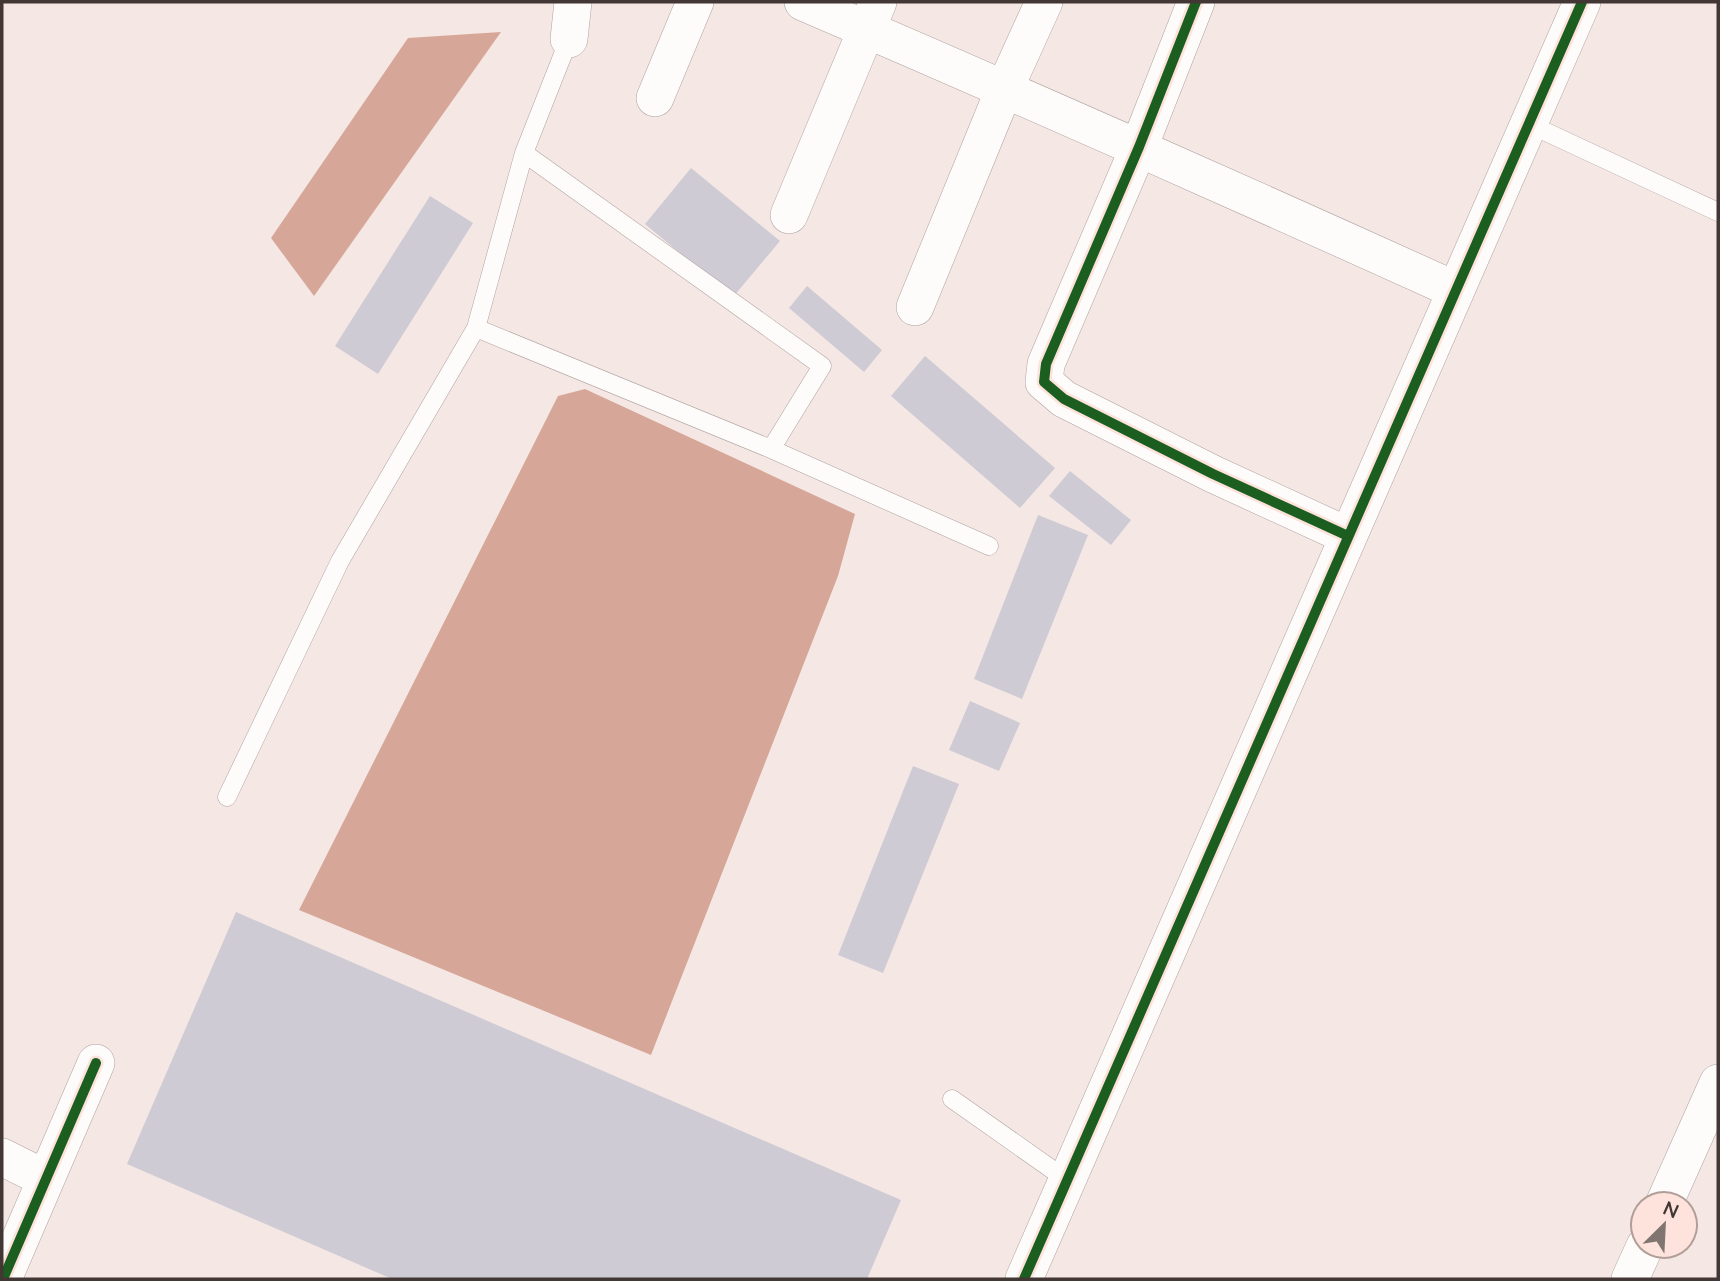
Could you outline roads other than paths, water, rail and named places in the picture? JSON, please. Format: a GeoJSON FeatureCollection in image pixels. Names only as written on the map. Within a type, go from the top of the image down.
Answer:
{"type":"FeatureCollection","features":[{"type":"Feature","properties":{"kind":"street"},"geometry":{"type":"LineString","coordinates":[[569,39],[573,2]]}},
{"type":"Feature","properties":{"kind":"street"},"geometry":{"type":"LineString","coordinates":[[655,98],[695,2]]}},
{"type":"Feature","properties":{"kind":"street"},"geometry":{"type":"LineString","coordinates":[[803,2],[872,15],[1004,90],[1139,147],[1455,290]]}},
{"type":"Feature","properties":{"kind":"street"},"geometry":{"type":"LineString","coordinates":[[915,307],[1004,90],[1044,2]]}},
{"type":"Feature","properties":{"kind":"street"},"geometry":{"type":"LineString","coordinates":[[1196,2],[1139,147],[1046,364],[1044,382],[1064,399],[1188,462],[1348,536]]}},
{"type":"Feature","properties":{"kind":"street"},"geometry":{"type":"LineString","coordinates":[[1024,1279],[1582,2]]}},
{"type":"Feature","properties":{"kind":"street"},"geometry":{"type":"LineString","coordinates":[[789,215],[872,15]]}},
{"type":"Feature","properties":{"kind":"street"},"geometry":{"type":"LineString","coordinates":[[3,1279],[96,1063]]}},
{"type":"Feature","properties":{"kind":"street"},"geometry":{"type":"LineString","coordinates":[[1671,1190],[1717,1091]]}},
{"type":"Feature","properties":{"kind":"street"},"geometry":{"type":"LineString","coordinates":[[2,1157],[46,1179]]}},
{"type":"Feature","properties":{"kind":"lane"},"geometry":{"type":"LineString","coordinates":[[227,797],[340,561],[476,328],[524,153],[569,39]]}},
{"type":"Feature","properties":{"kind":"lane"},"geometry":{"type":"LineString","coordinates":[[1529,124],[1718,212]]}},
{"type":"Feature","properties":{"kind":"lane"},"geometry":{"type":"LineString","coordinates":[[524,153],[822,366],[771,449]]}},
{"type":"Feature","properties":{"kind":"lane"},"geometry":{"type":"LineString","coordinates":[[476,328],[771,449],[989,546]]}},
{"type":"Feature","properties":{"kind":"lane"},"geometry":{"type":"LineString","coordinates":[[952,1099],[1067,1180]]}}]}
